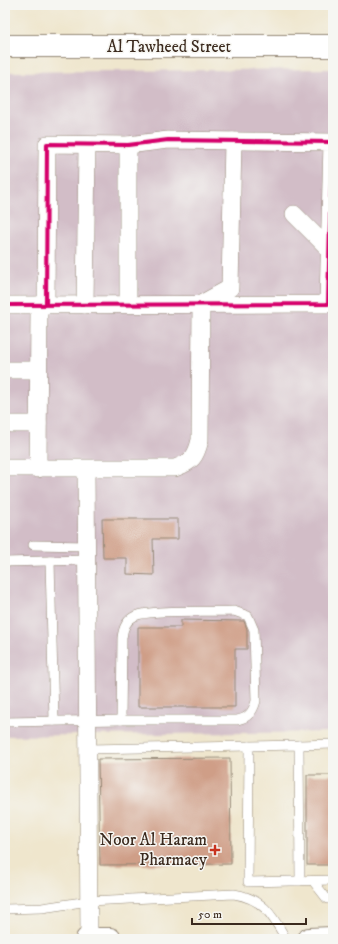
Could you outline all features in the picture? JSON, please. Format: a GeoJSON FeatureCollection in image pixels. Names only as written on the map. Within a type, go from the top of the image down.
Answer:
{"type":"FeatureCollection","features":[{"type":"Feature","properties":{"kind":"street","name":"Al Tawheed Street"},"geometry":{"type":"LineString","coordinates":[[5,46],[333,46]]}},
{"type":"Feature","properties":{"kind":"street"},"geometry":{"type":"LineString","coordinates":[[5,305],[42,305],[85,305],[128,304],[328,304],[332,142],[168,140],[128,145],[47,144],[42,305],[38,370],[38,468]]}},
{"type":"Feature","properties":{"kind":"street"},"geometry":{"type":"LineString","coordinates":[[201,304],[230,288],[233,141]]}},
{"type":"Feature","properties":{"kind":"street"},"geometry":{"type":"LineString","coordinates":[[85,305],[87,145]]}},
{"type":"Feature","properties":{"kind":"street"},"geometry":{"type":"LineString","coordinates":[[128,145],[128,304]]}},
{"type":"Feature","properties":{"kind":"street"},"geometry":{"type":"LineString","coordinates":[[294,214],[330,250]]}},
{"type":"Feature","properties":{"kind":"street"},"geometry":{"type":"LineString","coordinates":[[5,468],[175,468],[187,464],[197,454],[200,440],[201,304]]}},
{"type":"Feature","properties":{"kind":"street"},"geometry":{"type":"LineString","coordinates":[[5,370],[38,370]]}},
{"type":"Feature","properties":{"kind":"street"},"geometry":{"type":"LineString","coordinates":[[10,424],[38,424]]}},
{"type":"Feature","properties":{"kind":"street"},"geometry":{"type":"LineString","coordinates":[[86,469],[88,939],[110,939]]}},
{"type":"Feature","properties":{"kind":"street"},"geometry":{"type":"LineString","coordinates":[[309,939],[333,938]]}},
{"type":"Feature","properties":{"kind":"lane"},"geometry":{"type":"LineString","coordinates":[[33,545],[87,553]]}},
{"type":"Feature","properties":{"kind":"lane"},"geometry":{"type":"LineString","coordinates":[[5,562],[50,561],[87,553]]}},
{"type":"Feature","properties":{"kind":"lane"},"geometry":{"type":"LineString","coordinates":[[50,561],[54,721]]}},
{"type":"Feature","properties":{"kind":"lane"},"geometry":{"type":"LineString","coordinates":[[5,722],[88,720],[121,720],[237,720],[248,716],[252,712],[256,701],[254,630],[248,616],[234,611],[153,613],[140,614],[130,619],[124,628],[122,638],[121,720]]}},
{"type":"Feature","properties":{"kind":"lane"},"geometry":{"type":"LineString","coordinates":[[299,744],[300,881]]}},
{"type":"Feature","properties":{"kind":"lane"},"geometry":{"type":"LineString","coordinates":[[88,749],[333,744]]}},
{"type":"Feature","properties":{"kind":"lane"},"geometry":{"type":"LineString","coordinates":[[249,746],[248,882],[333,880]]}},
{"type":"Feature","properties":{"kind":"lane"},"geometry":{"type":"LineString","coordinates":[[313,880],[327,899],[333,899]]}},
{"type":"Feature","properties":{"kind":"lane"},"geometry":{"type":"LineString","coordinates":[[5,909],[42,908],[89,901],[227,894],[242,896],[257,901],[266,909],[286,939]]}},
{"type":"Feature","properties":{"kind":"shaded area"},"geometry":{"type":"Polygon","coordinates":[[[333,69],[333,732],[5,736],[5,72],[333,69]]]}},
{"type":"Feature","properties":{"kind":"building"},"geometry":{"type":"Polygon","coordinates":[[[102,519],[178,519],[178,539],[153,539],[154,575],[127,574],[127,558],[103,558],[102,519]]]}},
{"type":"Feature","properties":{"kind":"building"},"geometry":{"type":"Polygon","coordinates":[[[181,620],[244,621],[247,629],[247,649],[235,649],[235,707],[138,707],[138,627],[181,627],[181,620]]]}},
{"type":"Feature","properties":{"kind":"building"},"geometry":{"type":"Polygon","coordinates":[[[230,758],[231,864],[100,865],[98,759],[230,758]]]}},
{"type":"Feature","properties":{"kind":"building"},"geometry":{"type":"Polygon","coordinates":[[[307,775],[333,775],[333,865],[307,865],[307,775]]]}},
{"type":"Feature","properties":{"kind":"cycle path"},"geometry":{"type":"LineString","coordinates":[[5,305],[328,304],[332,142],[168,140],[128,145],[47,144],[46,305]]}},
{"type":"Feature","properties":{"kind":"place","name":"Noor Al Haram Pharmacy"},"geometry":{"type":"Point","coordinates":[215,850]}}]}
